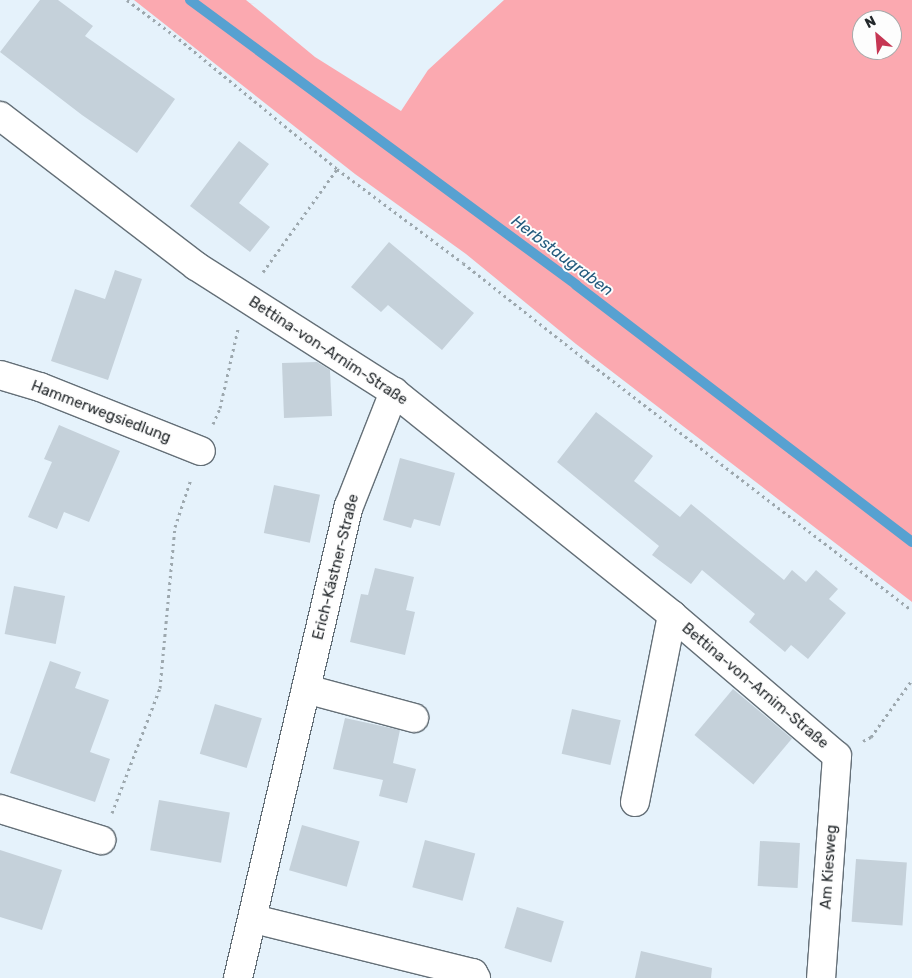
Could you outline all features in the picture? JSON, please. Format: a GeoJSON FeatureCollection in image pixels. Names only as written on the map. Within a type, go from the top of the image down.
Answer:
{"type":"FeatureCollection","features":[{"type":"Feature","properties":{"kind":"street","name":"Bettina-von-Arnim-Straße"},"geometry":{"type":"LineString","coordinates":[[0,116],[196,266],[394,392],[672,615],[837,756]]}},
{"type":"Feature","properties":{"kind":"street","name":"Hammerwegsiedlung"},"geometry":{"type":"LineString","coordinates":[[0,376],[40,387],[201,451]]}},
{"type":"Feature","properties":{"kind":"street","name":"Erich-Kästner-Straße"},"geometry":{"type":"LineString","coordinates":[[238,978],[254,919],[349,506],[394,392]]}},
{"type":"Feature","properties":{"kind":"street","name":"Bettina-von-Arnim-Straße"},"geometry":{"type":"LineString","coordinates":[[634,802],[672,615]]}},
{"type":"Feature","properties":{"kind":"street"},"geometry":{"type":"LineString","coordinates":[[306,690],[414,718]]}},
{"type":"Feature","properties":{"kind":"street","name":"Am Kiesweg"},"geometry":{"type":"LineString","coordinates":[[821,978],[837,756]]}},
{"type":"Feature","properties":{"kind":"street"},"geometry":{"type":"LineString","coordinates":[[0,809],[101,840]]}},
{"type":"Feature","properties":{"kind":"street"},"geometry":{"type":"LineString","coordinates":[[254,919],[473,973],[476,978]]}},
{"type":"Feature","properties":{"kind":"path"},"geometry":{"type":"LineString","coordinates":[[127,0],[179,39],[337,168],[464,263],[587,362],[912,610]]}},
{"type":"Feature","properties":{"kind":"path"},"geometry":{"type":"LineString","coordinates":[[101,840],[160,688],[175,527],[201,451],[220,408],[245,297],[337,168]]}},
{"type":"Feature","properties":{"kind":"path"},"geometry":{"type":"LineString","coordinates":[[837,756],[871,737],[912,680]]}},
{"type":"Feature","properties":{"kind":"shaded area"},"geometry":{"type":"Polygon","coordinates":[[[134,0],[246,0],[315,57],[401,111],[428,70],[504,0],[912,0],[912,602],[576,344],[466,254],[355,174],[134,0]]]}},
{"type":"Feature","properties":{"kind":"building"},"geometry":{"type":"Polygon","coordinates":[[[40,0],[58,0],[93,26],[85,36],[175,99],[137,153],[82,115],[0,52],[40,0]]]}},
{"type":"Feature","properties":{"kind":"building"},"geometry":{"type":"Polygon","coordinates":[[[239,141],[269,164],[239,203],[270,227],[250,252],[190,206],[239,141]]]}},
{"type":"Feature","properties":{"kind":"building"},"geometry":{"type":"Polygon","coordinates":[[[389,242],[474,313],[442,350],[388,305],[381,312],[351,287],[389,242]]]}},
{"type":"Feature","properties":{"kind":"building"},"geometry":{"type":"Polygon","coordinates":[[[115,270],[142,279],[108,380],[51,361],[75,289],[105,299],[115,270]]]}},
{"type":"Feature","properties":{"kind":"building"},"geometry":{"type":"Polygon","coordinates":[[[317,362],[330,370],[332,416],[284,418],[282,363],[317,362]]]}},
{"type":"Feature","properties":{"kind":"building"},"geometry":{"type":"Polygon","coordinates":[[[596,412],[653,456],[634,481],[680,517],[691,504],[784,580],[792,570],[806,582],[816,570],[838,589],[829,599],[846,613],[808,659],[791,645],[785,652],[749,622],[755,614],[702,570],[691,584],[652,555],[659,546],[557,462],[596,412]]]}},
{"type":"Feature","properties":{"kind":"building"},"geometry":{"type":"Polygon","coordinates":[[[59,425],[120,451],[89,522],[64,512],[57,529],[28,517],[52,462],[44,459],[59,425]]]}},
{"type":"Feature","properties":{"kind":"building"},"geometry":{"type":"Polygon","coordinates":[[[400,458],[455,473],[440,526],[414,519],[411,528],[383,520],[400,458]]]}},
{"type":"Feature","properties":{"kind":"building"},"geometry":{"type":"Polygon","coordinates":[[[274,485],[320,495],[310,543],[264,533],[274,485]]]}},
{"type":"Feature","properties":{"kind":"building"},"geometry":{"type":"Polygon","coordinates":[[[375,568],[414,577],[406,610],[415,612],[405,655],[350,642],[361,594],[368,595],[375,568]]]}},
{"type":"Feature","properties":{"kind":"building"},"geometry":{"type":"Polygon","coordinates":[[[14,586],[65,596],[56,644],[5,634],[14,586]]]}},
{"type":"Feature","properties":{"kind":"building"},"geometry":{"type":"Polygon","coordinates":[[[50,661],[81,672],[75,688],[109,700],[90,752],[110,759],[95,802],[10,773],[50,661]]]}},
{"type":"Feature","properties":{"kind":"building"},"geometry":{"type":"Polygon","coordinates":[[[733,689],[792,738],[753,784],[694,735],[733,689]]]}},
{"type":"Feature","properties":{"kind":"building"},"geometry":{"type":"Polygon","coordinates":[[[215,704],[262,718],[247,768],[200,754],[215,704]]]}},
{"type":"Feature","properties":{"kind":"building"},"geometry":{"type":"Polygon","coordinates":[[[572,709],[621,720],[610,765],[562,754],[572,709]]]}},
{"type":"Feature","properties":{"kind":"building"},"geometry":{"type":"Polygon","coordinates":[[[345,718],[400,730],[393,763],[416,769],[407,803],[379,796],[383,780],[333,769],[345,718]]]}},
{"type":"Feature","properties":{"kind":"building"},"geometry":{"type":"Polygon","coordinates":[[[159,800],[230,813],[221,863],[150,850],[159,800]]]}},
{"type":"Feature","properties":{"kind":"building"},"geometry":{"type":"Polygon","coordinates":[[[302,825],[360,842],[347,887],[289,870],[302,825]]]}},
{"type":"Feature","properties":{"kind":"building"},"geometry":{"type":"Polygon","coordinates":[[[425,840],[475,853],[463,901],[412,887],[425,840]]]}},
{"type":"Feature","properties":{"kind":"building"},"geometry":{"type":"Polygon","coordinates":[[[760,841],[800,843],[798,888],[758,886],[760,841]]]}},
{"type":"Feature","properties":{"kind":"building"},"geometry":{"type":"Polygon","coordinates":[[[0,850],[62,870],[42,930],[0,917],[0,850]]]}},
{"type":"Feature","properties":{"kind":"building"},"geometry":{"type":"Polygon","coordinates":[[[856,859],[907,863],[902,925],[852,922],[856,859]]]}},
{"type":"Feature","properties":{"kind":"building"},"geometry":{"type":"Polygon","coordinates":[[[517,907],[564,921],[551,962],[504,948],[517,907]]]}},
{"type":"Feature","properties":{"kind":"building"},"geometry":{"type":"Polygon","coordinates":[[[641,951],[712,968],[711,978],[635,978],[641,951]]]}},
{"type":"Feature","properties":{"kind":"waterway","name":"Herbstaugraben"},"geometry":{"type":"LineString","coordinates":[[190,0],[576,285],[912,542]]}}]}
